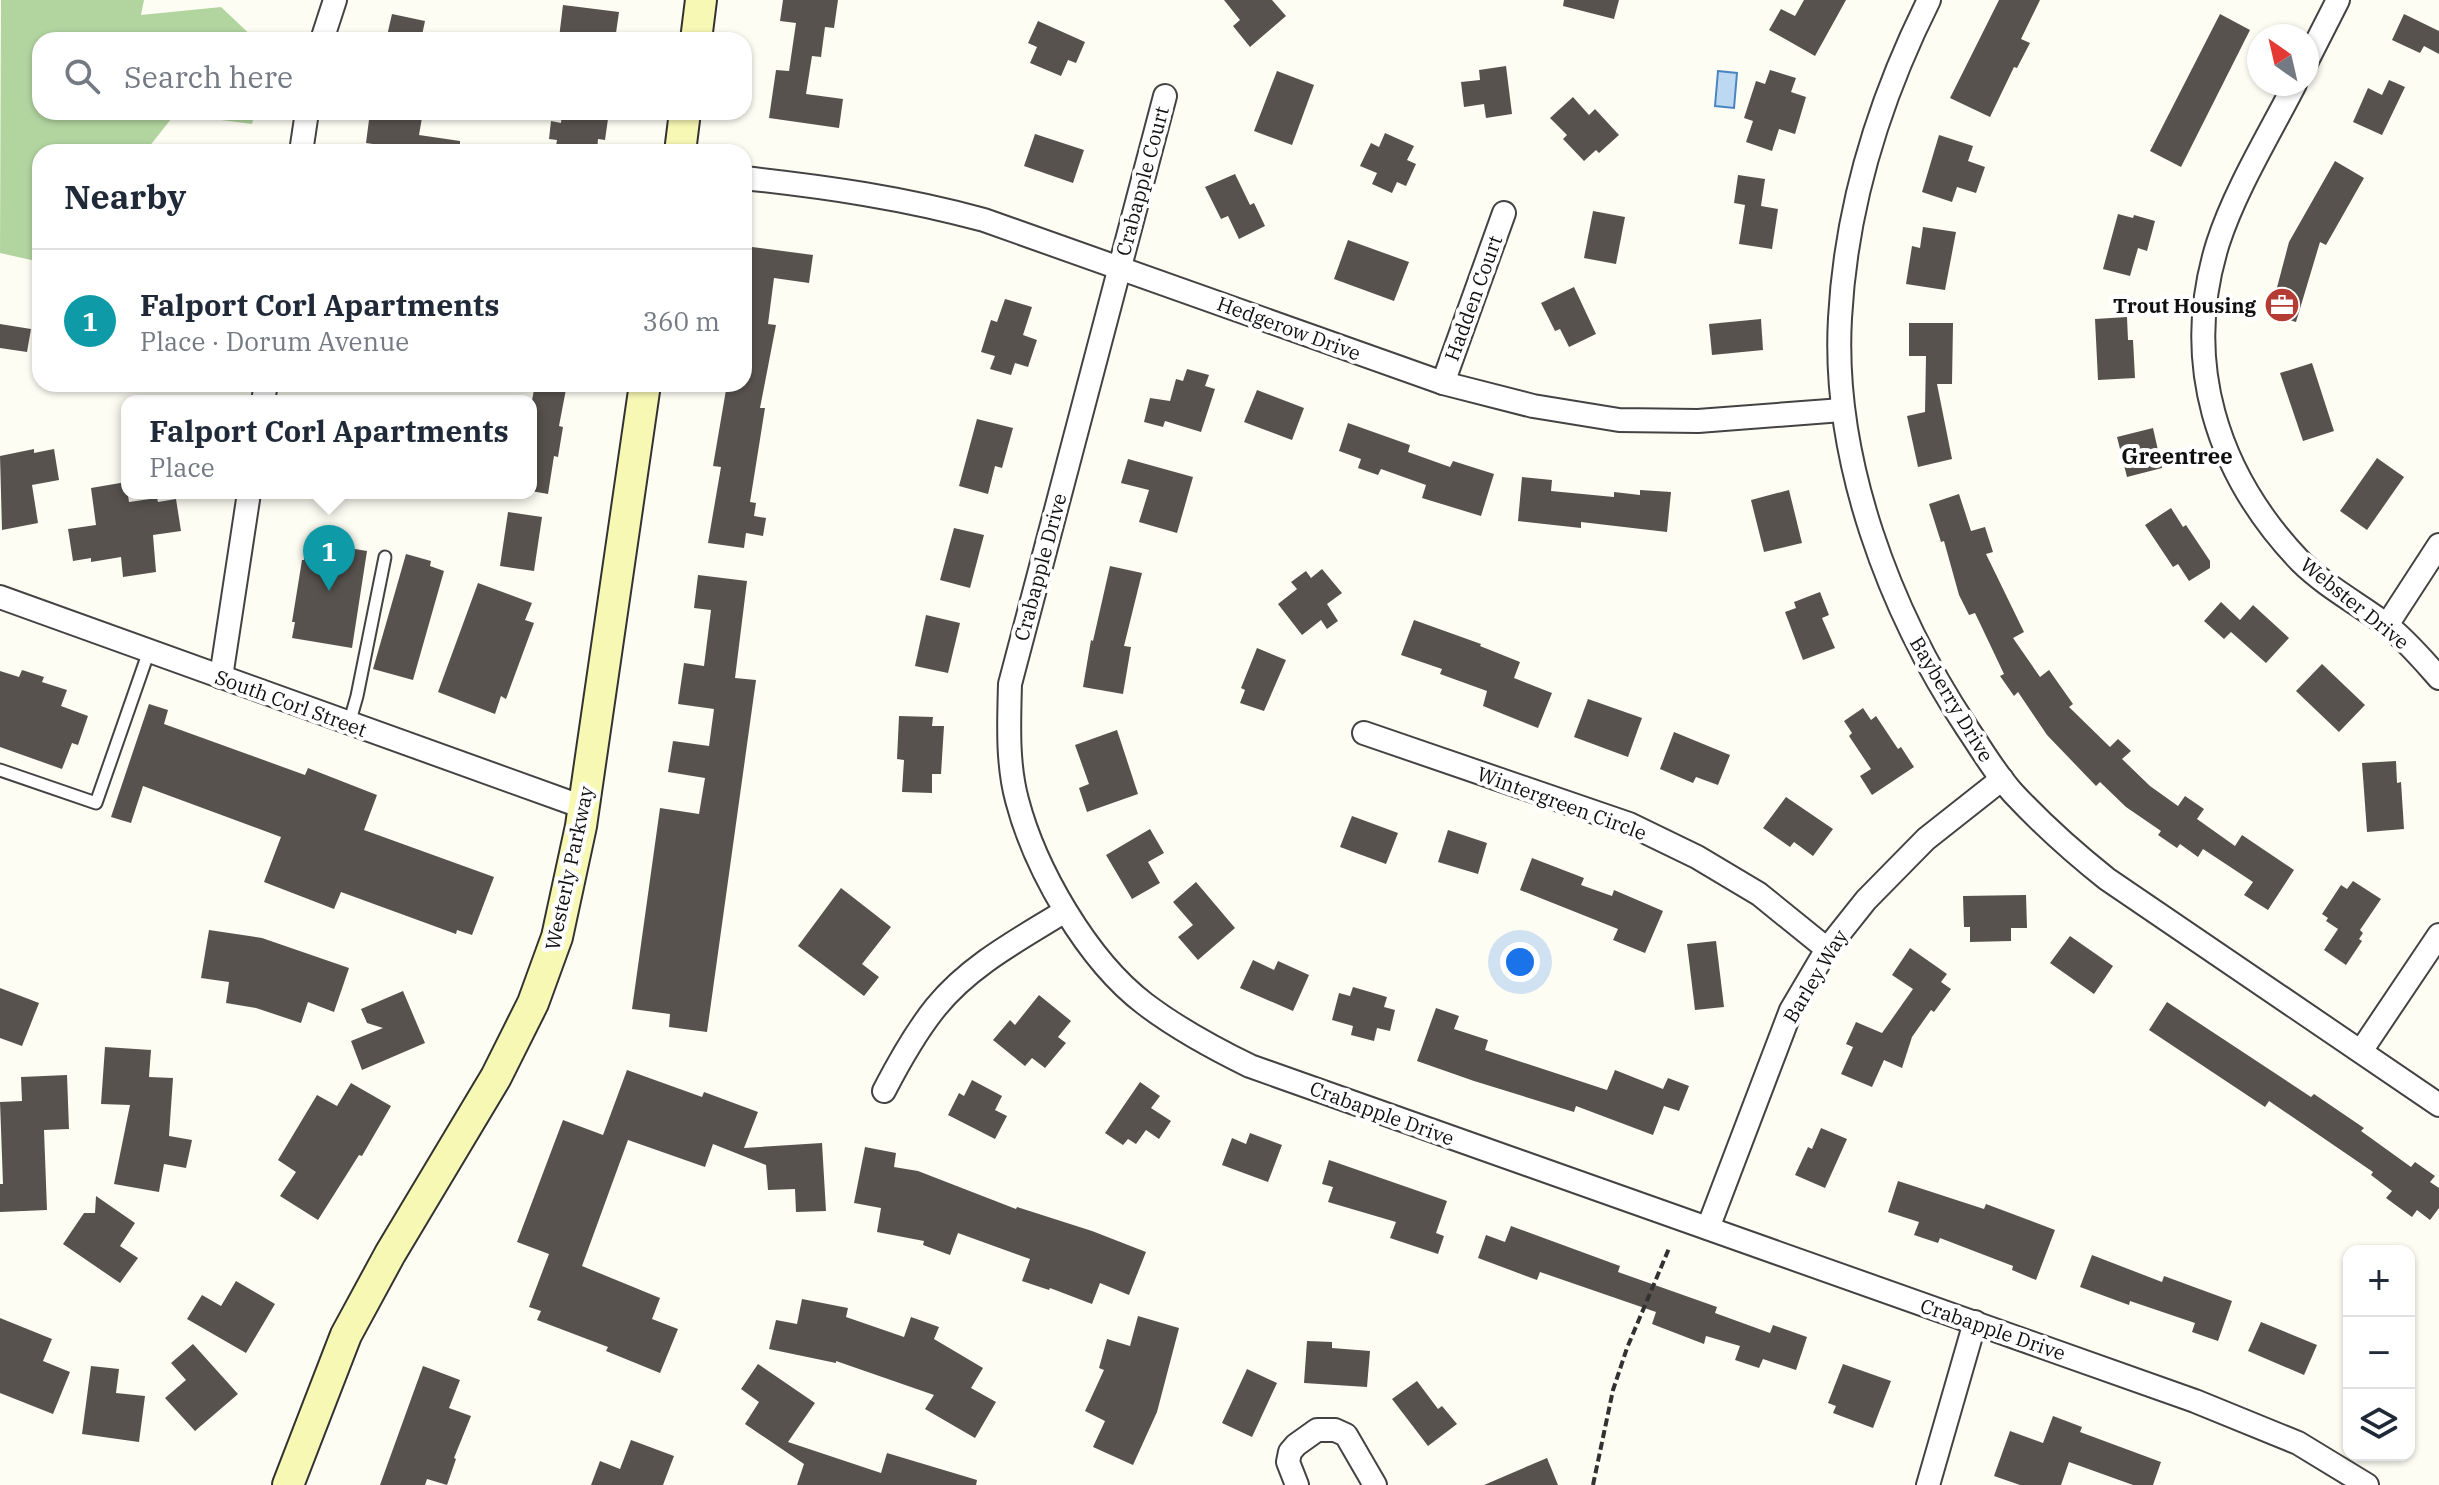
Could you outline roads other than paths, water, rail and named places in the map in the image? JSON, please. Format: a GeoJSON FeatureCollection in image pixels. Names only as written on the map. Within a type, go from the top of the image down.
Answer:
{"type":"FeatureCollection","features":[{"type":"Feature","properties":{"kind":"main road"},"geometry":{"type":"LineString","coordinates":[[697,32],[701,0]]}},
{"type":"Feature","properties":{"kind":"main road"},"geometry":{"type":"LineString","coordinates":[[681,144],[684,120]]}},
{"type":"Feature","properties":{"kind":"main road","name":"Westerly Parkway"},"geometry":{"type":"LineString","coordinates":[[288,1485],[325,1384],[352,1323],[390,1254],[482,1104],[533,1003],[560,928],[583,807],[644,392]]}},
{"type":"Feature","properties":{"kind":"street"},"geometry":{"type":"LineString","coordinates":[[325,32],[335,0]]}},
{"type":"Feature","properties":{"kind":"street","name":"Bayberry Drive"},"geometry":{"type":"LineString","coordinates":[[1929,0],[1903,53],[1869,145],[1848,236],[1839,321],[1842,410],[1864,504],[1894,593],[1919,649],[2002,779],[2057,839],[2107,879],[2439,1105]]}},
{"type":"Feature","properties":{"kind":"street"},"geometry":{"type":"LineString","coordinates":[[2319,37],[2338,0]]}},
{"type":"Feature","properties":{"kind":"street","name":"Crabapple Court"},"geometry":{"type":"LineString","coordinates":[[1118,267],[1165,96]]}},
{"type":"Feature","properties":{"kind":"street","name":"Webster Drive"},"geometry":{"type":"LineString","coordinates":[[2289,96],[2218,242],[2203,326],[2211,409],[2224,449],[2239,480],[2270,528],[2303,563],[2339,594],[2407,642],[2439,678]]}},
{"type":"Feature","properties":{"kind":"street"},"geometry":{"type":"LineString","coordinates":[[302,144],[306,120]]}},
{"type":"Feature","properties":{"kind":"street","name":"Hedgerow Drive"},"geometry":{"type":"LineString","coordinates":[[752,179],[854,191],[925,204],[984,220],[1443,383],[1533,406],[1619,420],[1698,421],[1842,410]]}},
{"type":"Feature","properties":{"kind":"street","name":"Hadden Court"},"geometry":{"type":"LineString","coordinates":[[1443,383],[1504,213]]}},
{"type":"Feature","properties":{"kind":"street","name":"Crabapple Drive"},"geometry":{"type":"LineString","coordinates":[[1118,267],[1010,684],[1009,738],[1017,799],[1039,862],[1065,911],[1097,956],[1142,1002],[1196,1039],[1250,1066],[1975,1322],[2264,1428],[2323,1457],[2367,1485]]}},
{"type":"Feature","properties":{"kind":"street"},"geometry":{"type":"LineString","coordinates":[[221,677],[248,499]]}},
{"type":"Feature","properties":{"kind":"street"},"geometry":{"type":"LineString","coordinates":[[2387,625],[2439,545]]}},
{"type":"Feature","properties":{"kind":"street","name":"South Corl Street"},"geometry":{"type":"LineString","coordinates":[[0,597],[583,807]]}},
{"type":"Feature","properties":{"kind":"street","name":"Wintergreen Circle"},"geometry":{"type":"LineString","coordinates":[[1364,733],[1629,824],[1697,857],[1759,894],[1827,949]]}},
{"type":"Feature","properties":{"kind":"street","name":"Barley Way"},"geometry":{"type":"LineString","coordinates":[[1708,1228],[1791,1010],[1827,949],[1866,900],[1926,839],[2002,779]]}},
{"type":"Feature","properties":{"kind":"street"},"geometry":{"type":"LineString","coordinates":[[884,1091],[918,1030],[938,1004],[973,971],[1065,911]]}},
{"type":"Feature","properties":{"kind":"street"},"geometry":{"type":"LineString","coordinates":[[2361,1051],[2439,935]]}},
{"type":"Feature","properties":{"kind":"street"},"geometry":{"type":"LineString","coordinates":[[1928,1485],[1975,1322]]}},
{"type":"Feature","properties":{"kind":"street"},"geometry":{"type":"LineString","coordinates":[[1297,1485],[1288,1462],[1290,1452],[1309,1434],[1328,1429],[1346,1435],[1375,1485]]}},
{"type":"Feature","properties":{"kind":"lane"},"geometry":{"type":"LineString","coordinates":[[349,724],[385,557]]}},
{"type":"Feature","properties":{"kind":"lane"},"geometry":{"type":"LineString","coordinates":[[0,770],[96,803],[149,651]]}},
{"type":"Feature","properties":{"kind":"water"},"geometry":{"type":"Polygon","coordinates":[[[1718,71],[1737,73],[1734,108],[1715,106],[1718,71]]]}},
{"type":"Feature","properties":{"kind":"place","name":"Trout Housing"},"geometry":{"type":"Point","coordinates":[2282,305]}},
{"type":"Feature","properties":{"kind":"place","name":"Falport Corl Apartments"},"geometry":{"type":"Point","coordinates":[329,591]}},
{"type":"Feature","properties":{"kind":"district","name":"Greentree"},"geometry":{"type":"Point","coordinates":[2177,455]}}]}
